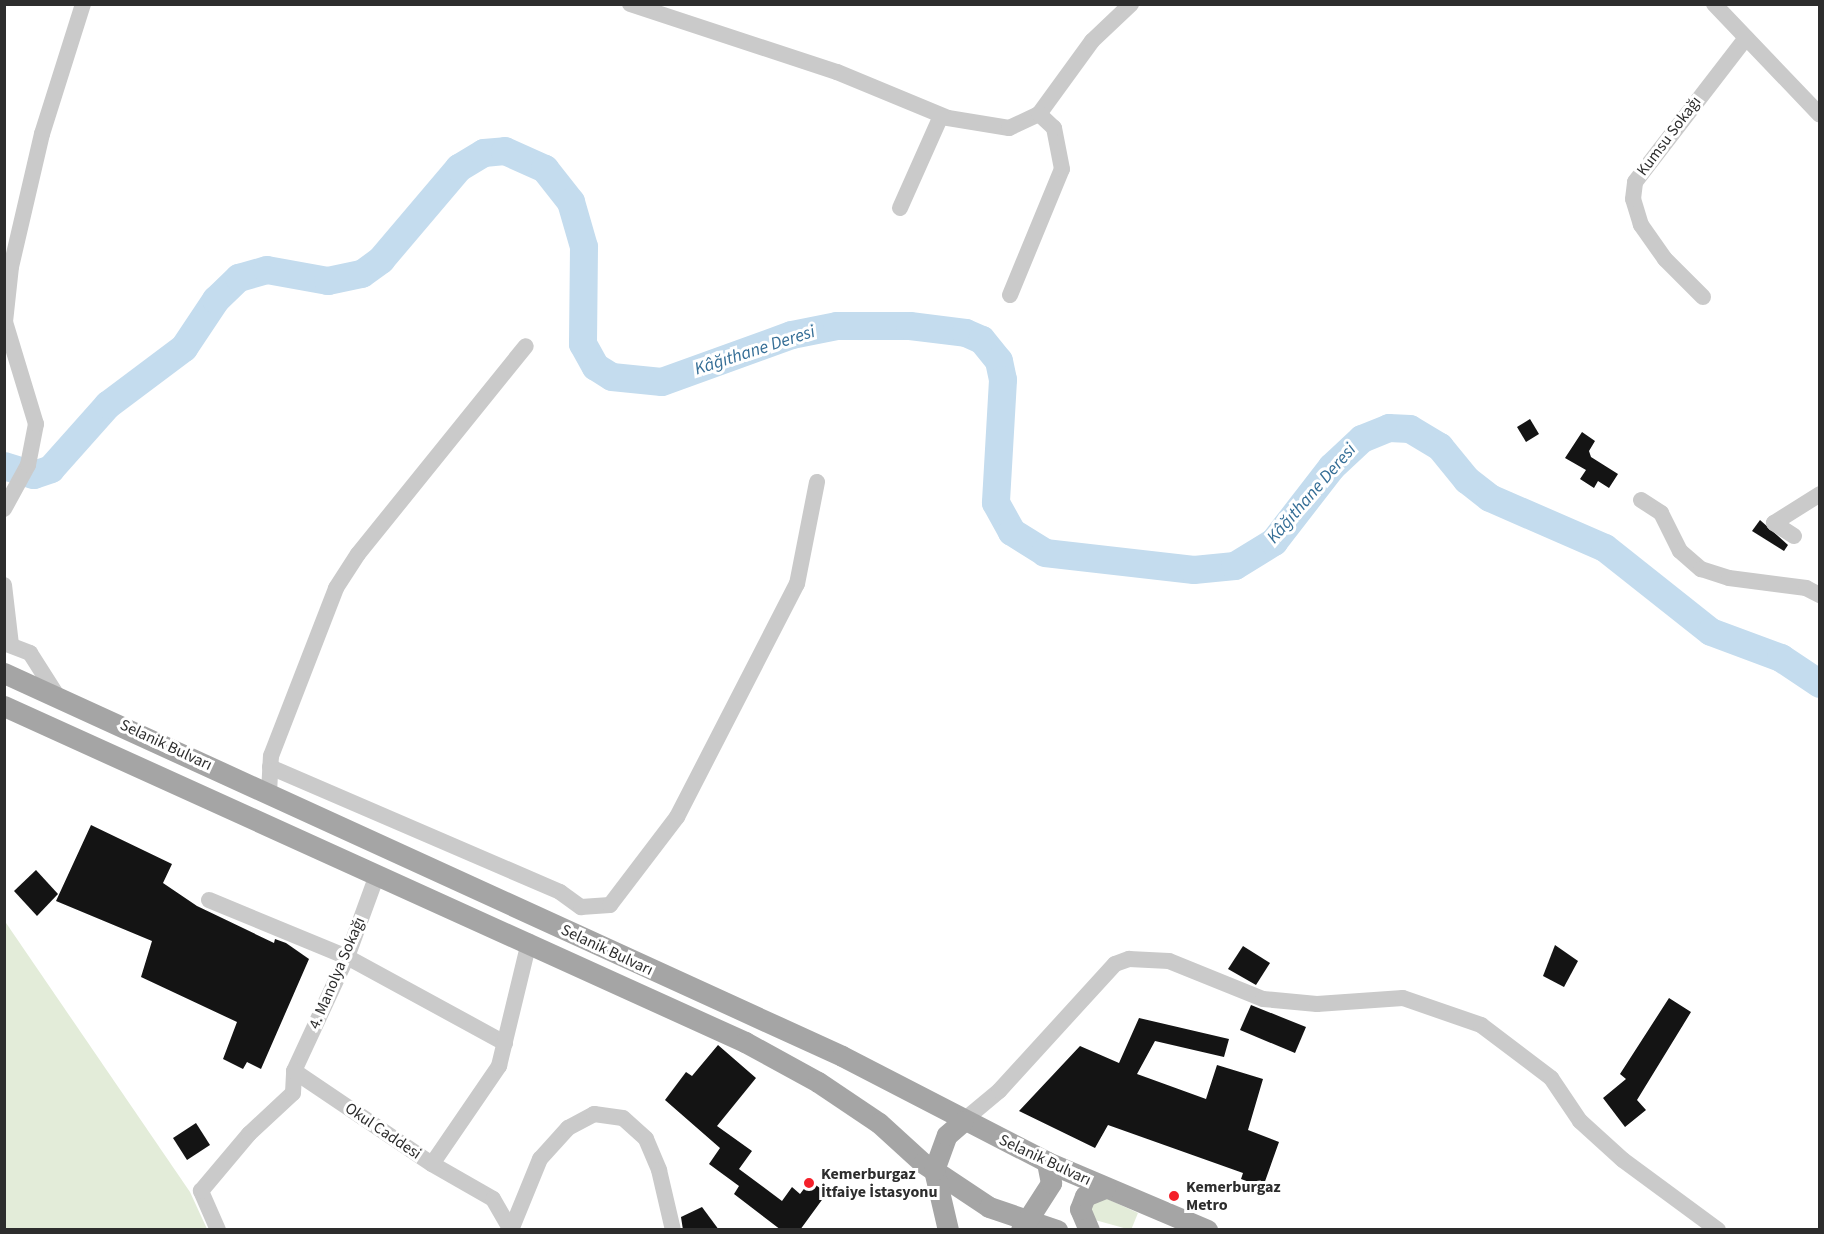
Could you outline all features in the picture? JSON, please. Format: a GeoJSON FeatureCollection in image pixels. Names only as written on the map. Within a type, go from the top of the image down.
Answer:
{"type":"FeatureCollection","features":[{"type":"Feature","properties":{"kind":"main road","name":"Selanik Bulvarı"},"geometry":{"type":"LineString","coordinates":[[4,673],[56,694],[842,1056],[963,1121],[1047,1162],[1207,1230]]}},
{"type":"Feature","properties":{"kind":"main road","name":"Selanik Bulvarı"},"geometry":{"type":"LineString","coordinates":[[4,706],[529,942],[818,1082],[879,1123],[934,1170],[989,1207],[1025,1225],[1057,1230]]}},
{"type":"Feature","properties":{"kind":"main road"},"geometry":{"type":"LineString","coordinates":[[220,804],[232,776]]}},
{"type":"Feature","properties":{"kind":"main road"},"geometry":{"type":"LineString","coordinates":[[948,1230],[934,1170],[947,1135],[963,1121]]}},
{"type":"Feature","properties":{"kind":"main road"},"geometry":{"type":"LineString","coordinates":[[1025,1225],[1051,1183],[1047,1162]]}},
{"type":"Feature","properties":{"kind":"main road"},"geometry":{"type":"LineString","coordinates":[[1089,1230],[1080,1209],[1085,1196],[1105,1188]]}},
{"type":"Feature","properties":{"kind":"street"},"geometry":{"type":"LineString","coordinates":[[7,503],[28,465],[36,424],[5,322],[11,267],[42,134],[83,4]]}},
{"type":"Feature","properties":{"kind":"street"},"geometry":{"type":"LineString","coordinates":[[630,4],[837,72],[941,116],[978,126],[1009,128],[1039,114],[1092,40],[1131,4]]}},
{"type":"Feature","properties":{"kind":"street"},"geometry":{"type":"LineString","coordinates":[[1714,4],[1820,115]]}},
{"type":"Feature","properties":{"kind":"street","name":"Kumsu Sokağı"},"geometry":{"type":"LineString","coordinates":[[1703,297],[1665,260],[1641,225],[1633,199],[1635,182],[1746,38]]}},
{"type":"Feature","properties":{"kind":"street"},"geometry":{"type":"LineString","coordinates":[[1010,295],[1062,169],[1054,128],[1039,114]]}},
{"type":"Feature","properties":{"kind":"street"},"geometry":{"type":"LineString","coordinates":[[900,208],[941,116]]}},
{"type":"Feature","properties":{"kind":"street"},"geometry":{"type":"LineString","coordinates":[[269,793],[270,767],[336,588],[358,554],[526,346]]}},
{"type":"Feature","properties":{"kind":"street"},"geometry":{"type":"LineString","coordinates":[[270,767],[560,892],[581,907],[610,905],[677,817],[797,584],[817,482]]}},
{"type":"Feature","properties":{"kind":"street"},"geometry":{"type":"LineString","coordinates":[[1794,536],[1774,523],[1820,494]]}},
{"type":"Feature","properties":{"kind":"street"},"geometry":{"type":"LineString","coordinates":[[1641,500],[1661,513],[1680,551],[1701,569],[1729,578],[1795,586],[1820,595]]}},
{"type":"Feature","properties":{"kind":"street"},"geometry":{"type":"LineString","coordinates":[[4,585],[8,644],[30,653],[56,694]]}},
{"type":"Feature","properties":{"kind":"street","name":"4. Manolya Sokağı"},"geometry":{"type":"LineString","coordinates":[[294,1071],[347,957],[378,875]]}},
{"type":"Feature","properties":{"kind":"street"},"geometry":{"type":"LineString","coordinates":[[209,900],[347,957],[505,1043]]}},
{"type":"Feature","properties":{"kind":"street","name":"Okul Caddesi"},"geometry":{"type":"LineString","coordinates":[[294,1071],[432,1164],[499,1066],[529,942]]}},
{"type":"Feature","properties":{"kind":"street"},"geometry":{"type":"LineString","coordinates":[[963,1121],[999,1091],[1115,964],[1129,959],[1169,961],[1263,999],[1317,1004],[1403,998],[1481,1025],[1551,1078],[1580,1121],[1623,1161],[1718,1230]]}},
{"type":"Feature","properties":{"kind":"street"},"geometry":{"type":"LineString","coordinates":[[218,1230],[201,1191],[249,1134],[293,1093],[294,1071]]}},
{"type":"Feature","properties":{"kind":"street"},"geometry":{"type":"LineString","coordinates":[[511,1230],[540,1159],[568,1128],[594,1114],[623,1118],[646,1139],[659,1170],[673,1230]]}},
{"type":"Feature","properties":{"kind":"street"},"geometry":{"type":"LineString","coordinates":[[432,1164],[493,1199],[511,1230]]}},
{"type":"Feature","properties":{"kind":"green space"},"geometry":{"type":"Polygon","coordinates":[[[4,920],[190,1192],[207,1229],[5,1229],[4,920]]]}},
{"type":"Feature","properties":{"kind":"green space"},"geometry":{"type":"Polygon","coordinates":[[[1101,1196],[1138,1213],[1131,1230],[1095,1220],[1088,1207],[1101,1196]]]}},
{"type":"Feature","properties":{"kind":"building"},"geometry":{"type":"Polygon","coordinates":[[[1530,419],[1539,434],[1526,442],[1517,427],[1530,419]]]}},
{"type":"Feature","properties":{"kind":"building"},"geometry":{"type":"Polygon","coordinates":[[[1582,432],[1595,441],[1589,451],[1591,457],[1618,474],[1609,488],[1598,481],[1594,488],[1580,479],[1586,470],[1565,458],[1582,432]]]}},
{"type":"Feature","properties":{"kind":"building"},"geometry":{"type":"Polygon","coordinates":[[[1760,520],[1788,545],[1784,551],[1752,531],[1760,520]]]}},
{"type":"Feature","properties":{"kind":"building"},"geometry":{"type":"Polygon","coordinates":[[[91,825],[172,864],[163,883],[197,906],[274,943],[275,939],[286,943],[309,959],[261,1069],[247,1062],[243,1069],[223,1059],[237,1022],[141,977],[152,941],[56,901],[91,825]]]}},
{"type":"Feature","properties":{"kind":"building"},"geometry":{"type":"Polygon","coordinates":[[[36,870],[58,894],[37,916],[14,891],[36,870]]]}},
{"type":"Feature","properties":{"kind":"building"},"geometry":{"type":"Polygon","coordinates":[[[1555,945],[1578,961],[1564,987],[1543,976],[1555,945]]]}},
{"type":"Feature","properties":{"kind":"building"},"geometry":{"type":"Polygon","coordinates":[[[1243,946],[1270,963],[1256,985],[1228,969],[1243,946]]]}},
{"type":"Feature","properties":{"kind":"building"},"geometry":{"type":"Polygon","coordinates":[[[1669,998],[1691,1012],[1637,1100],[1646,1110],[1625,1127],[1603,1098],[1626,1079],[1620,1074],[1669,998]]]}},
{"type":"Feature","properties":{"kind":"building"},"geometry":{"type":"Polygon","coordinates":[[[1251,1005],[1306,1027],[1295,1053],[1240,1030],[1251,1005]]]}},
{"type":"Feature","properties":{"kind":"building"},"geometry":{"type":"Polygon","coordinates":[[[1139,1018],[1229,1039],[1224,1057],[1155,1041],[1137,1074],[1206,1099],[1217,1065],[1263,1079],[1248,1130],[1279,1142],[1263,1187],[1241,1179],[1243,1173],[1108,1125],[1095,1148],[1019,1111],[1080,1046],[1119,1063],[1139,1018]]]}},
{"type":"Feature","properties":{"kind":"building"},"geometry":{"type":"Polygon","coordinates":[[[718,1045],[756,1078],[717,1126],[752,1151],[739,1169],[782,1201],[792,1187],[800,1194],[810,1181],[827,1193],[800,1230],[781,1230],[734,1194],[739,1186],[709,1164],[720,1148],[665,1100],[686,1072],[692,1076],[718,1045]]]}},
{"type":"Feature","properties":{"kind":"building"},"geometry":{"type":"Polygon","coordinates":[[[196,1123],[210,1145],[187,1160],[173,1138],[196,1123]]]}},
{"type":"Feature","properties":{"kind":"building"},"geometry":{"type":"Polygon","coordinates":[[[702,1207],[719,1230],[683,1230],[681,1217],[702,1207]]]}},
{"type":"Feature","properties":{"kind":"waterway","name":"Kâğıthane Deresi"},"geometry":{"type":"LineString","coordinates":[[4,466],[34,475],[51,469],[108,405],[184,348],[216,300],[239,278],[267,270],[328,281],[362,274],[381,260],[459,168],[484,153],[505,151],[545,169],[571,202],[584,247],[583,344],[596,367],[612,377],[662,382],[792,335],[837,326],[910,326],[966,333],[982,340],[999,361],[1003,380],[996,503],[1012,532],[1045,553],[1194,570],[1235,566],[1274,542],[1332,467],[1362,439],[1389,428],[1410,429],[1440,447],[1467,480],[1490,498],[1605,548],[1711,632],[1781,658],[1820,684]]}},
{"type":"Feature","properties":{"kind":"place","name":"Kemerburgaz İtfaiye İstasyonu"},"geometry":{"type":"Point","coordinates":[809,1183]}},
{"type":"Feature","properties":{"kind":"place","name":"Kemerburgaz Metro"},"geometry":{"type":"Point","coordinates":[1174,1196]}}]}
